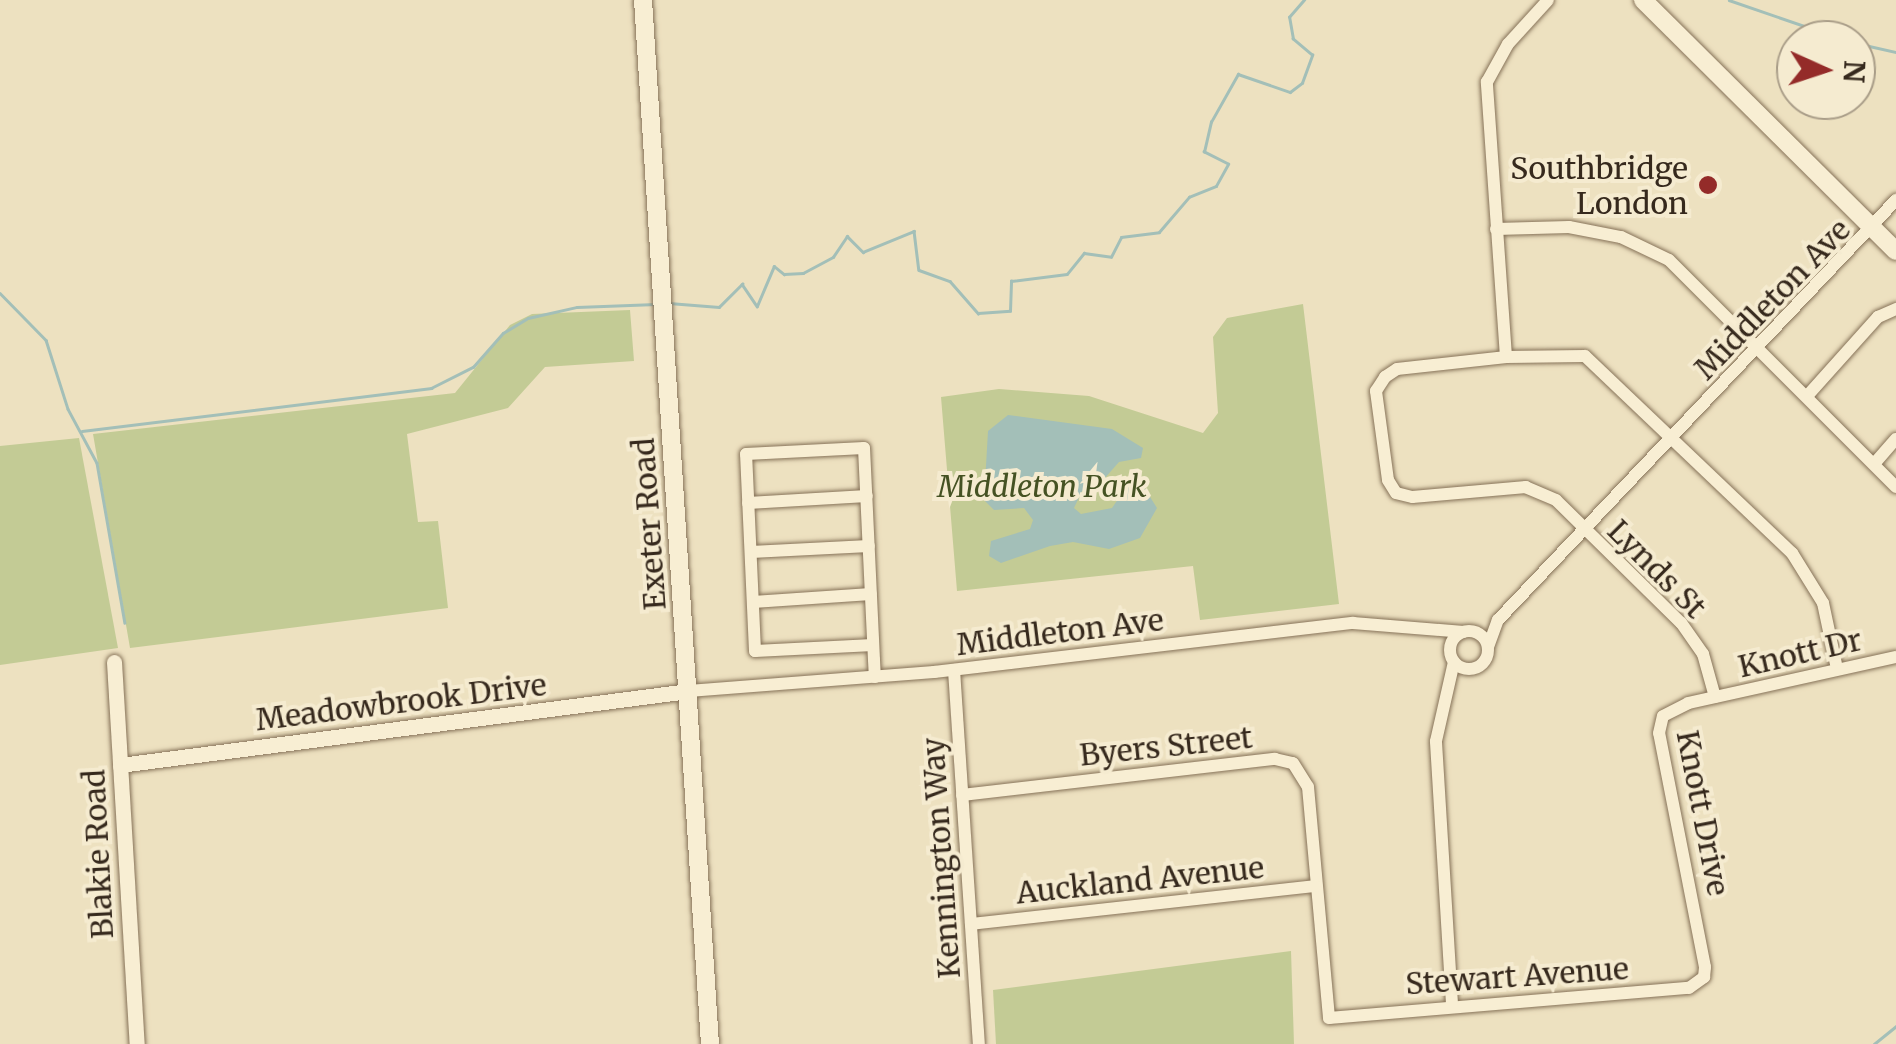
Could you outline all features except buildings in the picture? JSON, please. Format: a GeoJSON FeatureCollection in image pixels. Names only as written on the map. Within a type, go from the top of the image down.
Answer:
{"type":"FeatureCollection","features":[{"type":"Feature","properties":{"kind":"main road","name":"Exeter Road"},"geometry":{"type":"LineString","coordinates":[[643,0],[710,1044]]}},
{"type":"Feature","properties":{"kind":"main road"},"geometry":{"type":"LineString","coordinates":[[1644,0],[1896,250]]}},
{"type":"Feature","properties":{"kind":"street"},"geometry":{"type":"LineString","coordinates":[[1506,356],[1487,82],[1508,44],[1548,0]]}},
{"type":"Feature","properties":{"kind":"street"},"geometry":{"type":"LineString","coordinates":[[1874,229],[1896,200]]}},
{"type":"Feature","properties":{"kind":"street"},"geometry":{"type":"LineString","coordinates":[[1874,229],[1896,219]]}},
{"type":"Feature","properties":{"kind":"street"},"geometry":{"type":"LineString","coordinates":[[1496,230],[1569,227],[1621,237],[1669,260],[1760,345],[1896,487]]}},
{"type":"Feature","properties":{"kind":"street","name":"Middleton Ave"},"geometry":{"type":"LineString","coordinates":[[1498,620],[1874,229]]}},
{"type":"Feature","properties":{"kind":"street"},"geometry":{"type":"LineString","coordinates":[[1808,396],[1878,317],[1896,309]]}},
{"type":"Feature","properties":{"kind":"street","name":"Lynds St"},"geometry":{"type":"LineString","coordinates":[[1715,697],[1703,654],[1681,623],[1556,500],[1526,486],[1412,497],[1396,492],[1388,480],[1376,391],[1384,378],[1397,369],[1506,356],[1585,356],[1676,438],[1792,554],[1823,603],[1837,670]]}},
{"type":"Feature","properties":{"kind":"street"},"geometry":{"type":"LineString","coordinates":[[1874,464],[1896,439]]}},
{"type":"Feature","properties":{"kind":"street"},"geometry":{"type":"LineString","coordinates":[[874,645],[755,651],[746,454],[864,448],[874,645],[875,677]]}},
{"type":"Feature","properties":{"kind":"street"},"geometry":{"type":"LineString","coordinates":[[748,504],[866,496]]}},
{"type":"Feature","properties":{"kind":"street"},"geometry":{"type":"LineString","coordinates":[[751,552],[869,546]]}},
{"type":"Feature","properties":{"kind":"street"},"geometry":{"type":"LineString","coordinates":[[753,602],[871,594]]}},
{"type":"Feature","properties":{"kind":"street"},"geometry":{"type":"LineString","coordinates":[[1452,1004],[1436,741],[1450,690],[1452,656],[1467,632],[1498,620]]}},
{"type":"Feature","properties":{"kind":"street"},"geometry":{"type":"LineString","coordinates":[[1450,690],[1486,659],[1498,620]]}},
{"type":"Feature","properties":{"kind":"street","name":"Middleton Ave"},"geometry":{"type":"LineString","coordinates":[[688,691],[954,670],[1353,623],[1467,632]]}},
{"type":"Feature","properties":{"kind":"street"},"geometry":{"type":"LineString","coordinates":[[1438,632],[1452,656],[1470,670]]}},
{"type":"Feature","properties":{"kind":"street"},"geometry":{"type":"LineString","coordinates":[[1467,632],[1488,646]]}},
{"type":"Feature","properties":{"kind":"street","name":"Knott Dr"},"geometry":{"type":"LineString","coordinates":[[1715,697],[1896,657]]}},
{"type":"Feature","properties":{"kind":"street","name":"Blakie Road"},"geometry":{"type":"LineString","coordinates":[[114,662],[137,1044]]}},
{"type":"Feature","properties":{"kind":"street","name":"Kennington Way"},"geometry":{"type":"LineString","coordinates":[[954,670],[979,1044]]}},
{"type":"Feature","properties":{"kind":"street","name":"Meadowbrook Drive"},"geometry":{"type":"LineString","coordinates":[[120,765],[688,691]]}},
{"type":"Feature","properties":{"kind":"street","name":"Knott Drive"},"geometry":{"type":"LineString","coordinates":[[1704,977],[1659,723],[1671,708],[1715,697]]}},
{"type":"Feature","properties":{"kind":"street","name":"Byers Street"},"geometry":{"type":"LineString","coordinates":[[962,794],[1275,759],[1293,762],[1308,787],[1329,1018]]}},
{"type":"Feature","properties":{"kind":"street","name":"Auckland Avenue"},"geometry":{"type":"LineString","coordinates":[[971,924],[1315,886]]}},
{"type":"Feature","properties":{"kind":"street","name":"Stewart Avenue"},"geometry":{"type":"LineString","coordinates":[[1329,1018],[1452,1004],[1690,988],[1704,977]]}},
{"type":"Feature","properties":{"kind":"green space","name":"Middleton Park"},"geometry":{"type":"Polygon","coordinates":[[[1303,304],[1339,604],[1200,620],[1193,566],[957,591],[941,397],[999,389],[1089,396],[1203,433],[1218,413],[1213,337],[1227,318],[1303,304]]]}},
{"type":"Feature","properties":{"kind":"green space"},"geometry":{"type":"Polygon","coordinates":[[[630,310],[634,361],[545,367],[508,408],[407,434],[418,522],[438,521],[448,608],[130,648],[93,434],[455,393],[510,325],[532,314],[630,310]]]}},
{"type":"Feature","properties":{"kind":"green space"},"geometry":{"type":"Polygon","coordinates":[[[79,438],[118,648],[0,665],[0,446],[79,438]]]}},
{"type":"Feature","properties":{"kind":"green space"},"geometry":{"type":"Polygon","coordinates":[[[1291,951],[1294,1044],[996,1044],[993,990],[1291,951]]]}},
{"type":"Feature","properties":{"kind":"water"},"geometry":{"type":"Polygon","coordinates":[[[1008,415],[1112,429],[1143,448],[1141,458],[1119,462],[1097,487],[1082,491],[1074,508],[1081,514],[1112,508],[1129,483],[1140,481],[1157,508],[1140,538],[1109,549],[1073,542],[1050,546],[1001,563],[989,556],[991,541],[1030,529],[1033,520],[1024,508],[994,510],[984,500],[988,431],[1008,415]]]}},
{"type":"Feature","properties":{"kind":"waterway"},"geometry":{"type":"LineString","coordinates":[[669,303],[719,307],[742,284],[757,306],[774,266],[784,274],[803,273],[833,257],[847,236],[863,252],[914,231],[919,270],[950,281],[978,313],[1010,311],[1011,281],[1067,274],[1084,253],[1111,257],[1121,237],[1159,232],[1189,197],[1216,186],[1228,164],[1204,152],[1211,122],[1238,74],[1290,92],[1302,83],[1312,55],[1293,39],[1289,17],[1304,0]]}},
{"type":"Feature","properties":{"kind":"waterway"},"geometry":{"type":"LineString","coordinates":[[1729,0],[1787,20]]}},
{"type":"Feature","properties":{"kind":"waterway"},"geometry":{"type":"LineString","coordinates":[[1876,48],[1896,52]]}},
{"type":"Feature","properties":{"kind":"waterway"},"geometry":{"type":"LineString","coordinates":[[0,293],[46,340],[68,409],[97,463],[125,623]]}},
{"type":"Feature","properties":{"kind":"waterway"},"geometry":{"type":"LineString","coordinates":[[82,431],[431,388],[473,367],[503,333],[528,318],[577,307],[656,304]]}},
{"type":"Feature","properties":{"kind":"waterway"},"geometry":{"type":"LineString","coordinates":[[1874,1044],[1896,1026]]}},
{"type":"Feature","properties":{"kind":"place","name":"Southbridge London"},"geometry":{"type":"Point","coordinates":[1708,185]}}]}
